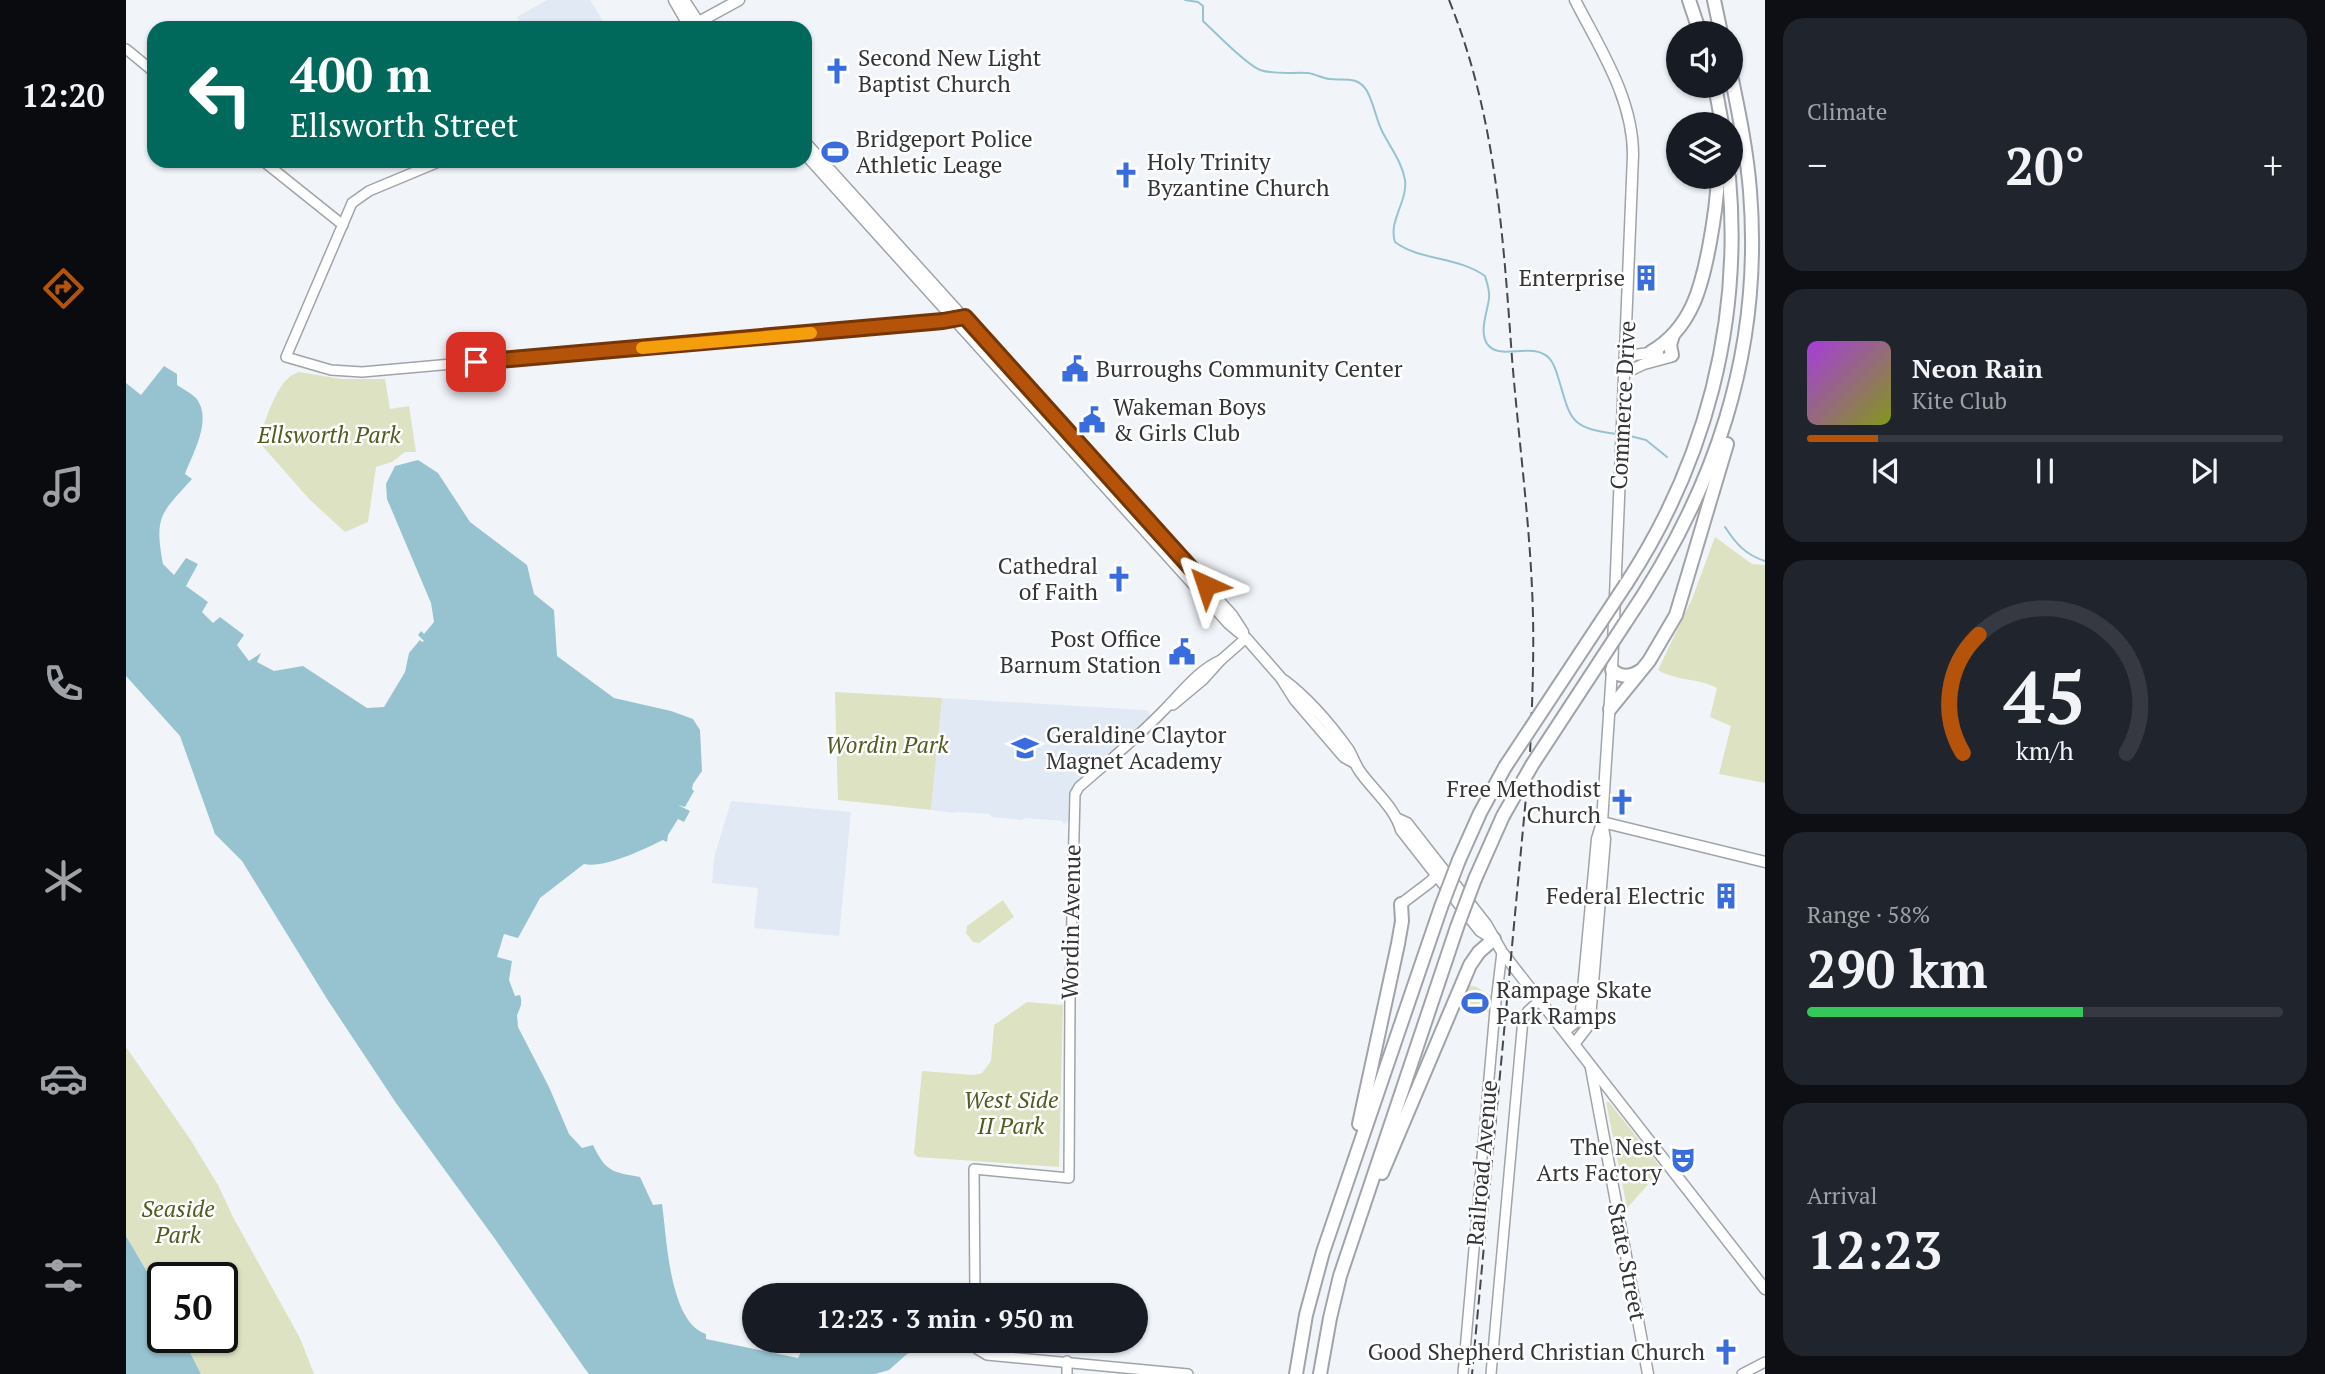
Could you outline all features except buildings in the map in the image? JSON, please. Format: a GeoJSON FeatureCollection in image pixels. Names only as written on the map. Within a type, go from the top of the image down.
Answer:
{"type":"FeatureCollection","features":[{"type":"Feature","properties":{"kind":"highway"},"geometry":{"type":"LineString","coordinates":[[1689,0],[1697,21]]}},
{"type":"Feature","properties":{"kind":"highway"},"geometry":{"type":"LineString","coordinates":[[1695,0],[1699,21]]}},
{"type":"Feature","properties":{"kind":"highway"},"geometry":{"type":"LineString","coordinates":[[1715,0],[1719,21]]}},
{"type":"Feature","properties":{"kind":"highway"},"geometry":{"type":"LineString","coordinates":[[1610,709],[1661,643],[1682,597],[1734,419],[1748,318],[1752,253],[1750,189],[1736,98]]}},
{"type":"Feature","properties":{"kind":"highway"},"geometry":{"type":"LineString","coordinates":[[1672,355],[1670,345],[1692,309],[1703,280],[1717,189]]}},
{"type":"Feature","properties":{"kind":"highway"},"geometry":{"type":"LineString","coordinates":[[1296,1373],[1311,1293],[1335,1214],[1459,860],[1505,767],[1651,545],[1699,439],[1721,357],[1731,273],[1730,189]]}},
{"type":"Feature","properties":{"kind":"highway"},"geometry":{"type":"LineString","coordinates":[[1651,352],[1676,332]]}},
{"type":"Feature","properties":{"kind":"highway"},"geometry":{"type":"LineString","coordinates":[[1368,1198],[1457,928],[1503,816],[1532,765],[1665,561],[1695,504],[1719,444],[1740,377]]}},
{"type":"Feature","properties":{"kind":"highway"},"geometry":{"type":"LineString","coordinates":[[1612,670],[1627,676],[1643,668]]}},
{"type":"Feature","properties":{"kind":"highway"},"geometry":{"type":"LineString","coordinates":[[1342,1196],[1396,958],[1402,921],[1401,904]]}},
{"type":"Feature","properties":{"kind":"highway"},"geometry":{"type":"LineString","coordinates":[[1320,1374],[1335,1297],[1360,1217],[1470,965],[1479,952],[1494,939]]}},
{"type":"Feature","properties":{"kind":"main road"},"geometry":{"type":"LineString","coordinates":[[674,0],[690,21]]}},
{"type":"Feature","properties":{"kind":"main road"},"geometry":{"type":"LineString","coordinates":[[684,0],[693,21]]}},
{"type":"Feature","properties":{"kind":"main road"},"geometry":{"type":"LineString","coordinates":[[705,21],[739,0]]}},
{"type":"Feature","properties":{"kind":"main road","name":"Commerce Drive"},"geometry":{"type":"LineString","coordinates":[[1575,0],[1625,99],[1631,124],[1633,169],[1612,670],[1602,822],[1597,839],[1590,963],[1590,1019],[1575,1043]]}},
{"type":"Feature","properties":{"kind":"main road"},"geometry":{"type":"LineString","coordinates":[[812,150],[960,318],[1232,615],[1247,638],[1282,678],[1295,701],[1344,757],[1353,762],[1398,819],[1407,823],[1439,871],[1486,924],[1503,952],[1765,1289]]}},
{"type":"Feature","properties":{"kind":"main road"},"geometry":{"type":"LineString","coordinates":[[812,161],[960,318]]}},
{"type":"Feature","properties":{"kind":"main road"},"geometry":{"type":"LineString","coordinates":[[1626,356],[1651,352],[1672,355]]}},
{"type":"Feature","properties":{"kind":"main road"},"geometry":{"type":"LineString","coordinates":[[1625,373],[1672,355]]}},
{"type":"Feature","properties":{"kind":"main road"},"geometry":{"type":"LineString","coordinates":[[1602,822],[1765,862]]}},
{"type":"Feature","properties":{"kind":"main road"},"geometry":{"type":"LineString","coordinates":[[1401,904],[1439,871]]}},
{"type":"Feature","properties":{"kind":"main road","name":"Commerce Drive"},"geometry":{"type":"LineString","coordinates":[[1565,1031],[1580,1017],[1590,963]]}},
{"type":"Feature","properties":{"kind":"main road","name":"State Street"},"geometry":{"type":"LineString","coordinates":[[1591,1066],[1648,1374]]}},
{"type":"Feature","properties":{"kind":"main road"},"geometry":{"type":"LineString","coordinates":[[1596,1096],[1602,1090],[1610,1090]]}},
{"type":"Feature","properties":{"kind":"street"},"geometry":{"type":"LineString","coordinates":[[126,49],[147,66]]}},
{"type":"Feature","properties":{"kind":"street"},"geometry":{"type":"LineString","coordinates":[[272,168],[342,225]]}},
{"type":"Feature","properties":{"kind":"street"},"geometry":{"type":"LineString","coordinates":[[423,168],[362,194],[352,203],[286,357],[331,370],[362,372],[960,318]]}},
{"type":"Feature","properties":{"kind":"street","name":"Wordin Avenue"},"geometry":{"type":"LineString","coordinates":[[975,1283],[974,1169],[1069,1178],[1071,903],[1075,794],[1079,787],[1183,689],[1247,638]]}},
{"type":"Feature","properties":{"kind":"street","name":"Railroad Avenue"},"geometry":{"type":"LineString","coordinates":[[1463,1374],[1495,1010],[1503,952]]}},
{"type":"Feature","properties":{"kind":"street","name":"Railroad Avenue"},"geometry":{"type":"LineString","coordinates":[[1491,1374],[1523,1019],[1540,1000]]}},
{"type":"Feature","properties":{"kind":"street"},"geometry":{"type":"LineString","coordinates":[[982,1353],[1188,1374]]}},
{"type":"Feature","properties":{"kind":"street"},"geometry":{"type":"LineString","coordinates":[[1067,1374],[1068,1361]]}},
{"type":"Feature","properties":{"kind":"street"},"geometry":{"type":"LineString","coordinates":[[1742,1374],[1765,1362]]}},
{"type":"Feature","properties":{"kind":"shaded area"},"geometry":{"type":"Polygon","coordinates":[[[547,0],[590,0],[603,21],[519,21],[517,17],[547,0]]]}},
{"type":"Feature","properties":{"kind":"shaded area","name":"Geraldine Claytor Magnet Academy"},"geometry":{"type":"Polygon","coordinates":[[[942,698],[1145,710],[1150,717],[1084,774],[1084,778],[1073,788],[1069,798],[1070,819],[1064,824],[1062,821],[1022,820],[992,817],[989,814],[931,810],[942,698]]]}},
{"type":"Feature","properties":{"kind":"shaded area"},"geometry":{"type":"Polygon","coordinates":[[[731,801],[851,812],[839,936],[754,928],[758,888],[712,883],[714,858],[731,801]]]}},
{"type":"Feature","properties":{"kind":"green space","name":"Ellsworth Park"},"geometry":{"type":"Polygon","coordinates":[[[299,372],[342,379],[385,379],[390,409],[409,406],[416,452],[405,452],[392,462],[376,467],[368,522],[345,532],[310,500],[258,441],[278,391],[284,382],[299,372]]]}},
{"type":"Feature","properties":{"kind":"green space"},"geometry":{"type":"Polygon","coordinates":[[[1715,537],[1752,564],[1765,565],[1765,783],[1719,774],[1731,726],[1710,717],[1717,688],[1658,670],[1692,599],[1715,537]]]}},
{"type":"Feature","properties":{"kind":"green space","name":"Wordin Park"},"geometry":{"type":"Polygon","coordinates":[[[835,692],[942,698],[931,810],[838,800],[835,692]]]}},
{"type":"Feature","properties":{"kind":"green space"},"geometry":{"type":"Polygon","coordinates":[[[1003,900],[1014,917],[979,943],[973,942],[966,933],[967,926],[1003,900]]]}},
{"type":"Feature","properties":{"kind":"green space","name":"Rampage Skate Park Ramps"},"geometry":{"type":"Polygon","coordinates":[[[1467,985],[1477,987],[1491,997],[1490,1012],[1456,1009],[1467,985]]]}},
{"type":"Feature","properties":{"kind":"green space","name":"West Side II Park"},"geometry":{"type":"Polygon","coordinates":[[[1027,1002],[1063,1005],[1059,1167],[917,1157],[914,1153],[922,1071],[974,1075],[982,1073],[991,1061],[994,1025],[1027,1002]]]}},
{"type":"Feature","properties":{"kind":"green space","name":"Seaside Park"},"geometry":{"type":"Polygon","coordinates":[[[126,1047],[190,1139],[218,1185],[300,1338],[314,1374],[201,1374],[190,1353],[238,1353],[238,1262],[147,1262],[147,1272],[126,1236],[126,1047]]]}},
{"type":"Feature","properties":{"kind":"green space"},"geometry":{"type":"Polygon","coordinates":[[[1606,1102],[1609,1102],[1662,1169],[1627,1208],[1606,1102]]]}},
{"type":"Feature","properties":{"kind":"water"},"geometry":{"type":"Polygon","coordinates":[[[164,366],[177,374],[177,385],[196,398],[201,406],[203,416],[200,436],[185,474],[192,479],[162,516],[159,535],[163,564],[174,575],[186,558],[198,564],[186,586],[208,602],[202,612],[213,623],[220,617],[244,635],[237,645],[249,661],[261,653],[257,662],[274,671],[303,666],[367,708],[384,707],[405,672],[409,653],[420,640],[424,641],[418,635],[421,631],[424,634],[434,622],[431,603],[387,499],[386,484],[395,466],[418,460],[438,473],[470,522],[527,565],[534,594],[554,610],[557,656],[614,698],[693,719],[700,730],[702,771],[693,784],[694,791],[685,807],[678,805],[690,811],[684,822],[678,819],[668,835],[667,842],[663,840],[602,864],[584,864],[540,898],[518,938],[504,934],[497,957],[512,961],[509,980],[515,996],[520,995],[521,1001],[517,1015],[518,1027],[549,1087],[569,1134],[582,1148],[593,1145],[606,1166],[623,1174],[640,1177],[653,1205],[662,1204],[668,1257],[677,1297],[684,1313],[694,1326],[706,1334],[706,1339],[742,1346],[742,1353],[774,1353],[798,1358],[800,1353],[909,1353],[889,1370],[875,1374],[589,1374],[585,1369],[396,1103],[327,999],[242,861],[215,834],[180,736],[126,676],[126,383],[141,395],[164,366]]]}},
{"type":"Feature","properties":{"kind":"water"},"geometry":{"type":"Polygon","coordinates":[[[126,1236],[147,1272],[147,1353],[190,1353],[201,1374],[126,1374],[126,1236]]]}},
{"type":"Feature","properties":{"kind":"waterway"},"geometry":{"type":"LineString","coordinates":[[1185,0],[1198,2],[1203,6],[1203,21],[1239,55],[1260,70],[1308,73],[1329,79],[1355,81],[1363,86],[1382,131],[1399,161],[1405,180],[1404,196],[1394,226],[1395,242],[1416,253],[1463,265],[1485,276],[1489,295],[1484,334],[1488,345],[1501,351],[1542,353],[1555,367],[1569,412],[1574,419],[1589,428],[1617,434]]}},
{"type":"Feature","properties":{"kind":"waterway"},"geometry":{"type":"LineString","coordinates":[[1626,435],[1646,440],[1667,457]]}},
{"type":"Feature","properties":{"kind":"waterway"},"geometry":{"type":"LineString","coordinates":[[1725,527],[1742,548],[1765,561]]}},
{"type":"Feature","properties":{"kind":"railway"},"geometry":{"type":"LineString","coordinates":[[1449,0],[1477,88],[1495,176],[1527,519],[1533,616],[1530,754],[1472,1374]]}},
{"type":"Feature","properties":{"kind":"slow traffic"},"geometry":{"type":"LineString","coordinates":[[642,348],[811,333]]}},
{"type":"Feature","properties":{"kind":"place","name":"Second New Light Baptist Church"},"geometry":{"type":"Point","coordinates":[837,71]}},
{"type":"Feature","properties":{"kind":"place","name":"Bridgeport Police Athletic Leage"},"geometry":{"type":"Point","coordinates":[835,152]}},
{"type":"Feature","properties":{"kind":"place","name":"Holy Trinity Byzantine Church"},"geometry":{"type":"Point","coordinates":[1126,175]}},
{"type":"Feature","properties":{"kind":"place","name":"Enterprise"},"geometry":{"type":"Point","coordinates":[1646,278]}},
{"type":"Feature","properties":{"kind":"place","name":"Burroughs Community Center"},"geometry":{"type":"Point","coordinates":[1075,369]}},
{"type":"Feature","properties":{"kind":"place","name":"Wakeman Boys & Girls Club"},"geometry":{"type":"Point","coordinates":[1092,420]}},
{"type":"Feature","properties":{"kind":"place","name":"Cathedral of Faith"},"geometry":{"type":"Point","coordinates":[1119,579]}},
{"type":"Feature","properties":{"kind":"place","name":"Post Office Barnum Station"},"geometry":{"type":"Point","coordinates":[1182,652]}},
{"type":"Feature","properties":{"kind":"place","name":"Geraldine Claytor Magnet Academy"},"geometry":{"type":"Point","coordinates":[1025,748]}},
{"type":"Feature","properties":{"kind":"place","name":"Free Methodist Church"},"geometry":{"type":"Point","coordinates":[1622,802]}},
{"type":"Feature","properties":{"kind":"place","name":"Federal Electric"},"geometry":{"type":"Point","coordinates":[1726,896]}},
{"type":"Feature","properties":{"kind":"place","name":"Rampage Skate Park Ramps"},"geometry":{"type":"Point","coordinates":[1475,1003]}},
{"type":"Feature","properties":{"kind":"place","name":"The Nest Arts Factory"},"geometry":{"type":"Point","coordinates":[1683,1160]}},
{"type":"Feature","properties":{"kind":"place","name":"Good Shepherd Christian Church"},"geometry":{"type":"Point","coordinates":[1726,1352]}},
{"type":"Feature","properties":{"kind":"route"},"geometry":{"type":"LineString","coordinates":[[476,362],[965,317],[1206,585]]}}]}
